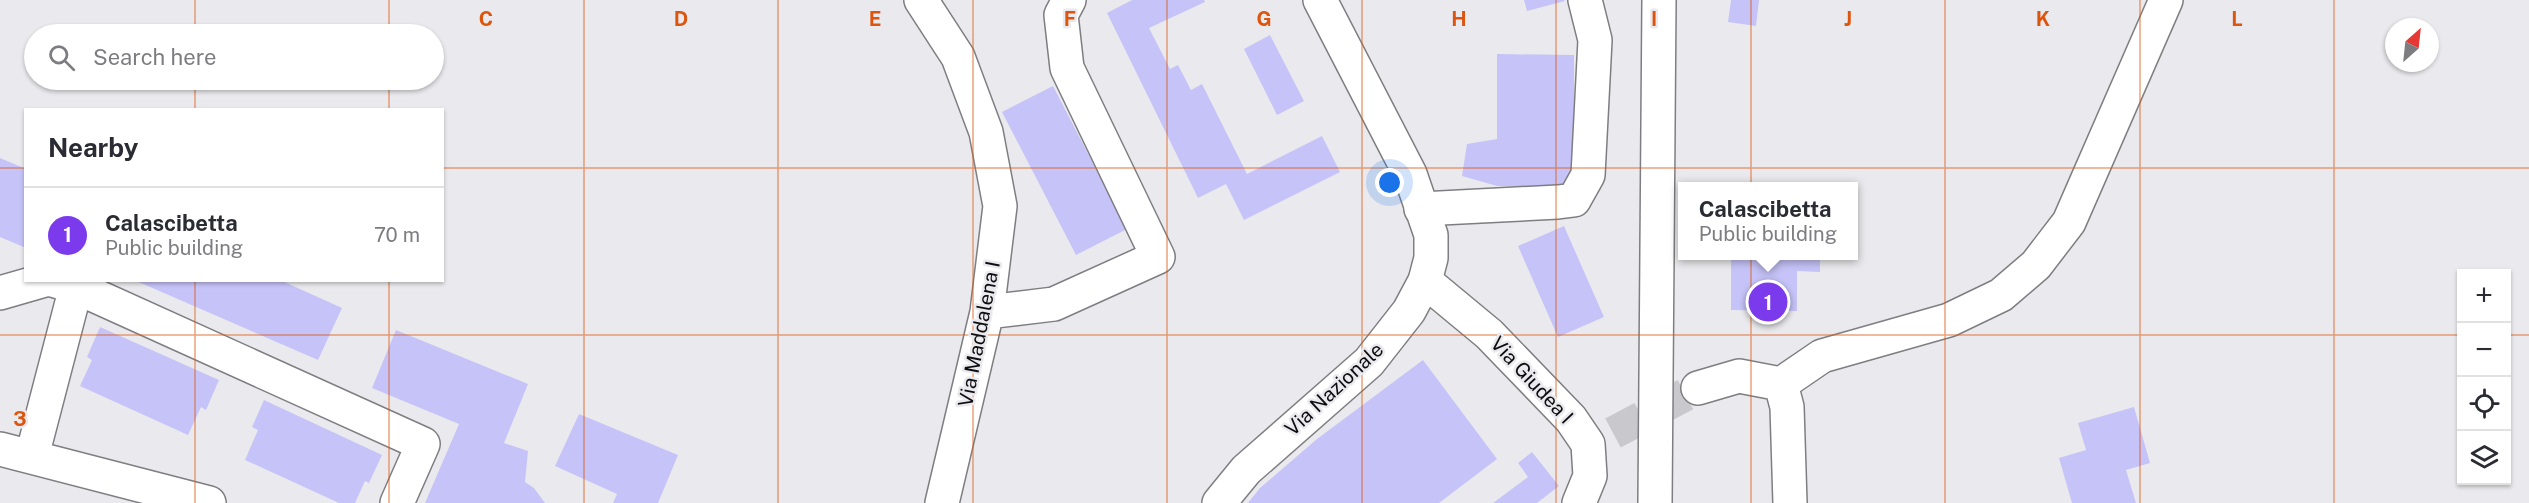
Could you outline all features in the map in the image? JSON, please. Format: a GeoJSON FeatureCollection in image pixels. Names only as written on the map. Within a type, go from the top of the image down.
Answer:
{"type":"FeatureCollection","features":[{"type":"Feature","properties":{"kind":"street","name":"Via Maddalena I"},"geometry":{"type":"LineString","coordinates":[[921,0],[958,57],[986,132],[1000,206],[987,312],[942,503]]}},
{"type":"Feature","properties":{"kind":"street"},"geometry":{"type":"LineString","coordinates":[[987,312],[1054,304],[1158,257],[1067,68],[1061,15],[1068,0]]}},
{"type":"Feature","properties":{"kind":"street","name":"Via Nazionale"},"geometry":{"type":"LineString","coordinates":[[1219,503],[1246,470],[1369,362],[1409,311],[1425,281],[1431,258],[1431,235],[1410,174],[1320,0]]}},
{"type":"Feature","properties":{"kind":"street"},"geometry":{"type":"LineString","coordinates":[[1422,209],[1558,202],[1574,200],[1582,190],[1588,175],[1595,40],[1585,0]]}},
{"type":"Feature","properties":{"kind":"street"},"geometry":{"type":"LineString","coordinates":[[1655,503],[1659,0]]}},
{"type":"Feature","properties":{"kind":"street"},"geometry":{"type":"LineString","coordinates":[[1698,388],[1739,376],[1781,384],[1822,356],[1949,320],[2001,295],[2036,265],[2069,222],[2166,0]]}},
{"type":"Feature","properties":{"kind":"street","name":"Via Giudea I"},"geometry":{"type":"LineString","coordinates":[[1425,281],[1489,334],[1571,419],[1601,438],[1579,503]]}},
{"type":"Feature","properties":{"kind":"street"},"geometry":{"type":"LineString","coordinates":[[32,456],[58,283]]}},
{"type":"Feature","properties":{"kind":"street"},"geometry":{"type":"LineString","coordinates":[[0,292],[58,283],[423,444],[397,503]]}},
{"type":"Feature","properties":{"kind":"street"},"geometry":{"type":"LineString","coordinates":[[1781,384],[1788,407],[1790,503]]}},
{"type":"Feature","properties":{"kind":"street"},"geometry":{"type":"LineString","coordinates":[[0,449],[209,503]]}},
{"type":"Feature","properties":{"kind":"building"},"geometry":{"type":"Polygon","coordinates":[[[1132,0],[1204,0],[1205,2],[1149,28],[1170,69],[1178,65],[1191,90],[1202,84],[1247,174],[1322,136],[1340,172],[1244,220],[1226,184],[1198,198],[1107,13],[1132,0]]]}},
{"type":"Feature","properties":{"kind":"building"},"geometry":{"type":"Polygon","coordinates":[[[1524,0],[1564,0],[1565,1],[1527,11],[1524,0]]]}},
{"type":"Feature","properties":{"kind":"building"},"geometry":{"type":"Polygon","coordinates":[[[1731,0],[1759,0],[1756,26],[1728,22],[1731,0]]]}},
{"type":"Feature","properties":{"kind":"building"},"geometry":{"type":"Polygon","coordinates":[[[1270,35],[1304,101],[1277,115],[1244,49],[1270,35]]]}},
{"type":"Feature","properties":{"kind":"building"},"geometry":{"type":"Polygon","coordinates":[[[1497,54],[1574,55],[1574,187],[1497,186],[1462,176],[1467,144],[1497,139],[1497,54]]]}},
{"type":"Feature","properties":{"kind":"building"},"geometry":{"type":"Polygon","coordinates":[[[1053,86],[1127,229],[1076,255],[1002,112],[1053,86]]]}},
{"type":"Feature","properties":{"kind":"building"},"geometry":{"type":"Polygon","coordinates":[[[0,158],[24,168],[24,247],[0,237],[0,158]]]}},
{"type":"Feature","properties":{"kind":"building"},"geometry":{"type":"Polygon","coordinates":[[[1564,226],[1604,317],[1558,337],[1518,246],[1564,226]]]}},
{"type":"Feature","properties":{"kind":"building"},"geometry":{"type":"Polygon","coordinates":[[[1731,260],[1820,260],[1820,272],[1797,271],[1797,311],[1731,310],[1731,260]]]}},
{"type":"Feature","properties":{"kind":"building"},"geometry":{"type":"Polygon","coordinates":[[[139,282],[284,282],[342,308],[318,360],[139,282]]]}},
{"type":"Feature","properties":{"kind":"building"},"geometry":{"type":"Polygon","coordinates":[[[100,327],[219,380],[206,410],[201,407],[188,435],[80,386],[92,360],[87,357],[100,327]]]}},
{"type":"Feature","properties":{"kind":"building"},"geometry":{"type":"Polygon","coordinates":[[[396,330],[528,384],[504,443],[528,451],[525,482],[534,488],[545,503],[425,503],[459,424],[372,388],[396,330]]]}},
{"type":"Feature","properties":{"kind":"building"},"geometry":{"type":"Polygon","coordinates":[[[1423,360],[1497,459],[1439,503],[1248,503],[1260,488],[1317,439],[1423,360]]]}},
{"type":"Feature","properties":{"kind":"building"},"geometry":{"type":"Polygon","coordinates":[[[264,400],[382,455],[369,483],[365,481],[355,503],[339,503],[245,460],[258,430],[252,427],[264,400]]]}},
{"type":"Feature","properties":{"kind":"building"},"geometry":{"type":"Polygon","coordinates":[[[2134,407],[2150,463],[2126,470],[2136,503],[2072,503],[2059,458],[2086,450],[2078,423],[2134,407]]]}},
{"type":"Feature","properties":{"kind":"building"},"geometry":{"type":"Polygon","coordinates":[[[579,414],[678,455],[658,503],[613,503],[617,494],[555,466],[579,414]]]}},
{"type":"Feature","properties":{"kind":"building"},"geometry":{"type":"Polygon","coordinates":[[[1532,452],[1559,486],[1537,503],[1493,503],[1528,477],[1518,463],[1532,452]]]}},
{"type":"Feature","properties":{"kind":"tunnel"},"geometry":{"type":"LineString","coordinates":[[1613,433],[1698,388]]}},
{"type":"Feature","properties":{"kind":"place","name":"Calascibetta"},"geometry":{"type":"Point","coordinates":[1768,302]}}]}
